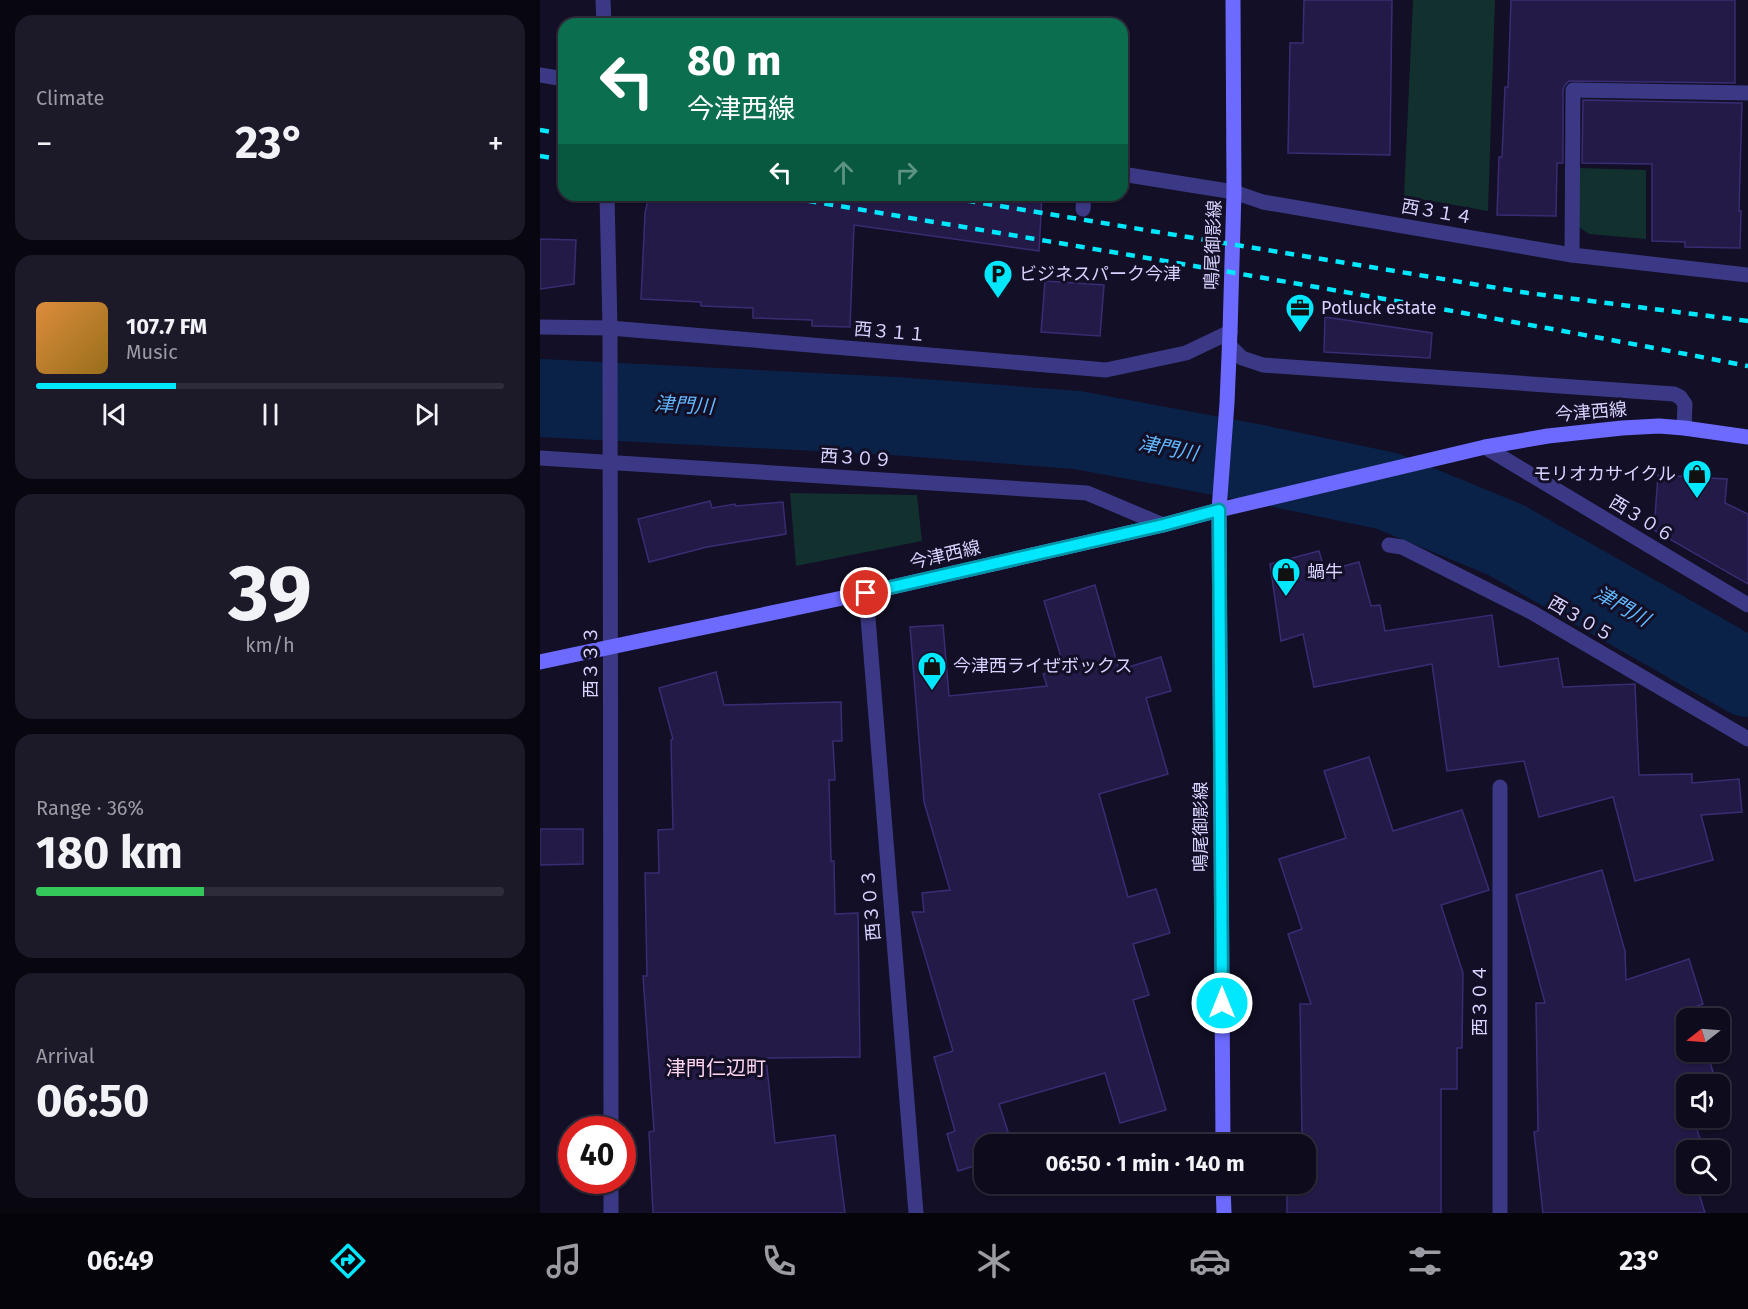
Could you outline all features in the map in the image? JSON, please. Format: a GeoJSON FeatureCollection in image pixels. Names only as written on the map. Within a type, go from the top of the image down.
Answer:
{"type":"FeatureCollection","features":[{"type":"Feature","properties":{"kind":"street"},"geometry":{"type":"LineString","coordinates":[[603,0],[604,18]]}},
{"type":"Feature","properties":{"kind":"street","name":"鳴尾御影線"},"geometry":{"type":"LineString","coordinates":[[1223,1134],[1219,491],[1230,339],[1234,192],[1233,0]]}},
{"type":"Feature","properties":{"kind":"street"},"geometry":{"type":"LineString","coordinates":[[540,75],[558,78]]}},
{"type":"Feature","properties":{"kind":"street"},"geometry":{"type":"LineString","coordinates":[[1572,255],[1573,90],[1748,93]]}},
{"type":"Feature","properties":{"kind":"street","name":"西３１４"},"geometry":{"type":"LineString","coordinates":[[1128,175],[1234,192],[1263,202],[1572,255],[1748,275]]}},
{"type":"Feature","properties":{"kind":"street","name":"西３３３"},"geometry":{"type":"LineString","coordinates":[[607,201],[610,328],[611,1116]]}},
{"type":"Feature","properties":{"kind":"street","name":"西３１１"},"geometry":{"type":"LineString","coordinates":[[540,327],[610,328],[1107,370],[1186,353],[1230,339]]}},
{"type":"Feature","properties":{"kind":"street"},"geometry":{"type":"LineString","coordinates":[[1230,339],[1242,358],[1263,365],[1674,394],[1680,397],[1685,404],[1684,428]]}},
{"type":"Feature","properties":{"kind":"street","name":"今津西線"},"geometry":{"type":"LineString","coordinates":[[540,662],[866,593],[1163,525],[1287,493],[1485,447],[1548,436],[1659,426],[1748,437]]}},
{"type":"Feature","properties":{"kind":"street","name":"西３０６"},"geometry":{"type":"LineString","coordinates":[[1485,447],[1748,605]]}},
{"type":"Feature","properties":{"kind":"street","name":"西３０９"},"geometry":{"type":"LineString","coordinates":[[540,458],[1087,494],[1163,525]]}},
{"type":"Feature","properties":{"kind":"street","name":"西３０５"},"geometry":{"type":"LineString","coordinates":[[1389,545],[1402,547],[1533,614],[1748,739]]}},
{"type":"Feature","properties":{"kind":"street","name":"西３０３"},"geometry":{"type":"LineString","coordinates":[[866,593],[916,1213]]}},
{"type":"Feature","properties":{"kind":"street","name":"西３０４"},"geometry":{"type":"LineString","coordinates":[[1500,787],[1500,1213]]}},
{"type":"Feature","properties":{"kind":"street"},"geometry":{"type":"LineString","coordinates":[[611,1194],[611,1213]]}},
{"type":"Feature","properties":{"kind":"street"},"geometry":{"type":"LineString","coordinates":[[1223,1194],[1224,1213]]}},
{"type":"Feature","properties":{"kind":"green space"},"geometry":{"type":"Polygon","coordinates":[[[1413,0],[1495,0],[1488,211],[1404,196],[1413,0]]]}},
{"type":"Feature","properties":{"kind":"green space"},"geometry":{"type":"Polygon","coordinates":[[[1579,168],[1646,170],[1646,239],[1589,234],[1579,227],[1579,168]]]}},
{"type":"Feature","properties":{"kind":"green space"},"geometry":{"type":"Polygon","coordinates":[[[790,493],[917,495],[922,541],[796,566],[790,493]]]}},
{"type":"Feature","properties":{"kind":"building"},"geometry":{"type":"Polygon","coordinates":[[[1304,0],[1392,0],[1390,155],[1288,153],[1290,43],[1303,43],[1304,0]]]}},
{"type":"Feature","properties":{"kind":"building"},"geometry":{"type":"Polygon","coordinates":[[[1511,0],[1735,0],[1735,83],[1569,81],[1563,90],[1563,163],[1557,163],[1556,216],[1497,215],[1505,87],[1508,87],[1511,0]]]}},
{"type":"Feature","properties":{"kind":"building"},"geometry":{"type":"Polygon","coordinates":[[[1583,100],[1742,103],[1740,248],[1685,247],[1685,242],[1652,241],[1652,164],[1582,163],[1583,100]]]}},
{"type":"Feature","properties":{"kind":"building"},"geometry":{"type":"Polygon","coordinates":[[[648,201],[1042,201],[1039,251],[854,225],[850,327],[812,326],[812,320],[753,318],[753,308],[701,306],[701,302],[641,299],[645,213],[648,201]]]}},
{"type":"Feature","properties":{"kind":"building"},"geometry":{"type":"Polygon","coordinates":[[[540,239],[576,240],[574,284],[540,289],[540,239]]]}},
{"type":"Feature","properties":{"kind":"building"},"geometry":{"type":"Polygon","coordinates":[[[1045,281],[1104,285],[1100,336],[1041,332],[1045,281]]]}},
{"type":"Feature","properties":{"kind":"building"},"geometry":{"type":"Polygon","coordinates":[[[1325,317],[1432,333],[1430,358],[1324,352],[1325,317]]]}},
{"type":"Feature","properties":{"kind":"building"},"geometry":{"type":"Polygon","coordinates":[[[1658,475],[1727,479],[1725,503],[1748,514],[1748,584],[1654,530],[1658,475]]]}},
{"type":"Feature","properties":{"kind":"building"},"geometry":{"type":"Polygon","coordinates":[[[710,501],[712,508],[735,504],[736,506],[783,502],[786,534],[707,547],[649,562],[638,519],[710,501]]]}},
{"type":"Feature","properties":{"kind":"building"},"geometry":{"type":"Polygon","coordinates":[[[1319,551],[1325,571],[1359,562],[1371,606],[1380,605],[1385,631],[1492,615],[1499,667],[1558,658],[1563,687],[1635,684],[1639,775],[1692,774],[1692,783],[1739,779],[1742,812],[1701,815],[1713,860],[1635,881],[1613,797],[1539,817],[1524,761],[1447,771],[1432,664],[1314,687],[1303,634],[1281,641],[1270,564],[1319,551]]]}},
{"type":"Feature","properties":{"kind":"building"},"geometry":{"type":"Polygon","coordinates":[[[1095,585],[1119,670],[1161,657],[1171,691],[1146,698],[1168,774],[1099,794],[1128,897],[1156,889],[1170,933],[1133,944],[1149,995],[1133,1000],[1166,1110],[1120,1123],[1105,1073],[999,1104],[1009,1134],[974,1134],[974,1166],[958,1171],[947,1134],[955,1131],[934,1057],[953,1051],[912,912],[924,912],[922,893],[950,890],[924,802],[910,627],[943,625],[949,696],[1047,686],[1043,674],[1064,667],[1044,601],[1095,585]]]}},
{"type":"Feature","properties":{"kind":"building"},"geometry":{"type":"Polygon","coordinates":[[[716,672],[724,705],[841,702],[842,741],[833,741],[835,780],[829,780],[831,861],[834,861],[835,914],[858,913],[860,1057],[766,1058],[775,1143],[835,1135],[845,1213],[653,1213],[649,1132],[654,1131],[643,976],[647,976],[645,873],[659,873],[658,830],[673,829],[671,740],[673,739],[659,688],[716,672]]]}},
{"type":"Feature","properties":{"kind":"building"},"geometry":{"type":"Polygon","coordinates":[[[1369,757],[1393,831],[1462,810],[1489,890],[1441,905],[1463,973],[1462,1048],[1457,1048],[1457,1089],[1441,1089],[1441,1213],[1287,1213],[1287,1194],[1316,1194],[1316,1134],[1302,1134],[1300,1004],[1311,1004],[1288,934],[1302,929],[1279,859],[1346,838],[1324,771],[1369,757]]]}},
{"type":"Feature","properties":{"kind":"building"},"geometry":{"type":"Polygon","coordinates":[[[540,829],[583,829],[583,864],[540,865],[540,829]]]}},
{"type":"Feature","properties":{"kind":"building"},"geometry":{"type":"Polygon","coordinates":[[[1602,870],[1625,951],[1626,980],[1689,959],[1703,1004],[1695,1008],[1676,1008],[1676,1062],[1710,1062],[1713,1072],[1676,1074],[1676,1128],[1696,1128],[1701,1140],[1676,1140],[1676,1194],[1699,1194],[1705,1213],[1543,1213],[1534,1132],[1538,1131],[1536,1003],[1545,1003],[1516,895],[1602,870]]]}},
{"type":"Feature","properties":{"kind":"waterway","name":"津門川"},"geometry":{"type":"LineString","coordinates":[[540,398],[894,416],[1077,430],[1249,462],[1387,491],[1506,540],[1748,678]]}},
{"type":"Feature","properties":{"kind":"railway"},"geometry":{"type":"LineString","coordinates":[[540,130],[558,133]]}},
{"type":"Feature","properties":{"kind":"railway"},"geometry":{"type":"LineString","coordinates":[[540,156],[558,159]]}},
{"type":"Feature","properties":{"kind":"railway"},"geometry":{"type":"LineString","coordinates":[[809,201],[1383,299],[1748,366]]}},
{"type":"Feature","properties":{"kind":"railway"},"geometry":{"type":"LineString","coordinates":[[969,201],[1528,293],[1748,321]]}},
{"type":"Feature","properties":{"kind":"place","name":"ビジネスパーク今津"},"geometry":{"type":"Point","coordinates":[998,300]}},
{"type":"Feature","properties":{"kind":"place","name":"Potluck estate"},"geometry":{"type":"Point","coordinates":[1300,334]}},
{"type":"Feature","properties":{"kind":"place","name":"モリオカサイクル"},"geometry":{"type":"Point","coordinates":[1697,500]}},
{"type":"Feature","properties":{"kind":"place","name":"蝸牛"},"geometry":{"type":"Point","coordinates":[1286,598]}},
{"type":"Feature","properties":{"kind":"place","name":"今津西ライぜボックス"},"geometry":{"type":"Point","coordinates":[932,692]}},
{"type":"Feature","properties":{"kind":"district","name":"津門仁辺町"},"geometry":{"type":"Point","coordinates":[716,1068]}},
{"type":"Feature","properties":{"kind":"route"},"geometry":{"type":"LineString","coordinates":[[866,593],[1219,510],[1222,1003]]}}]}
